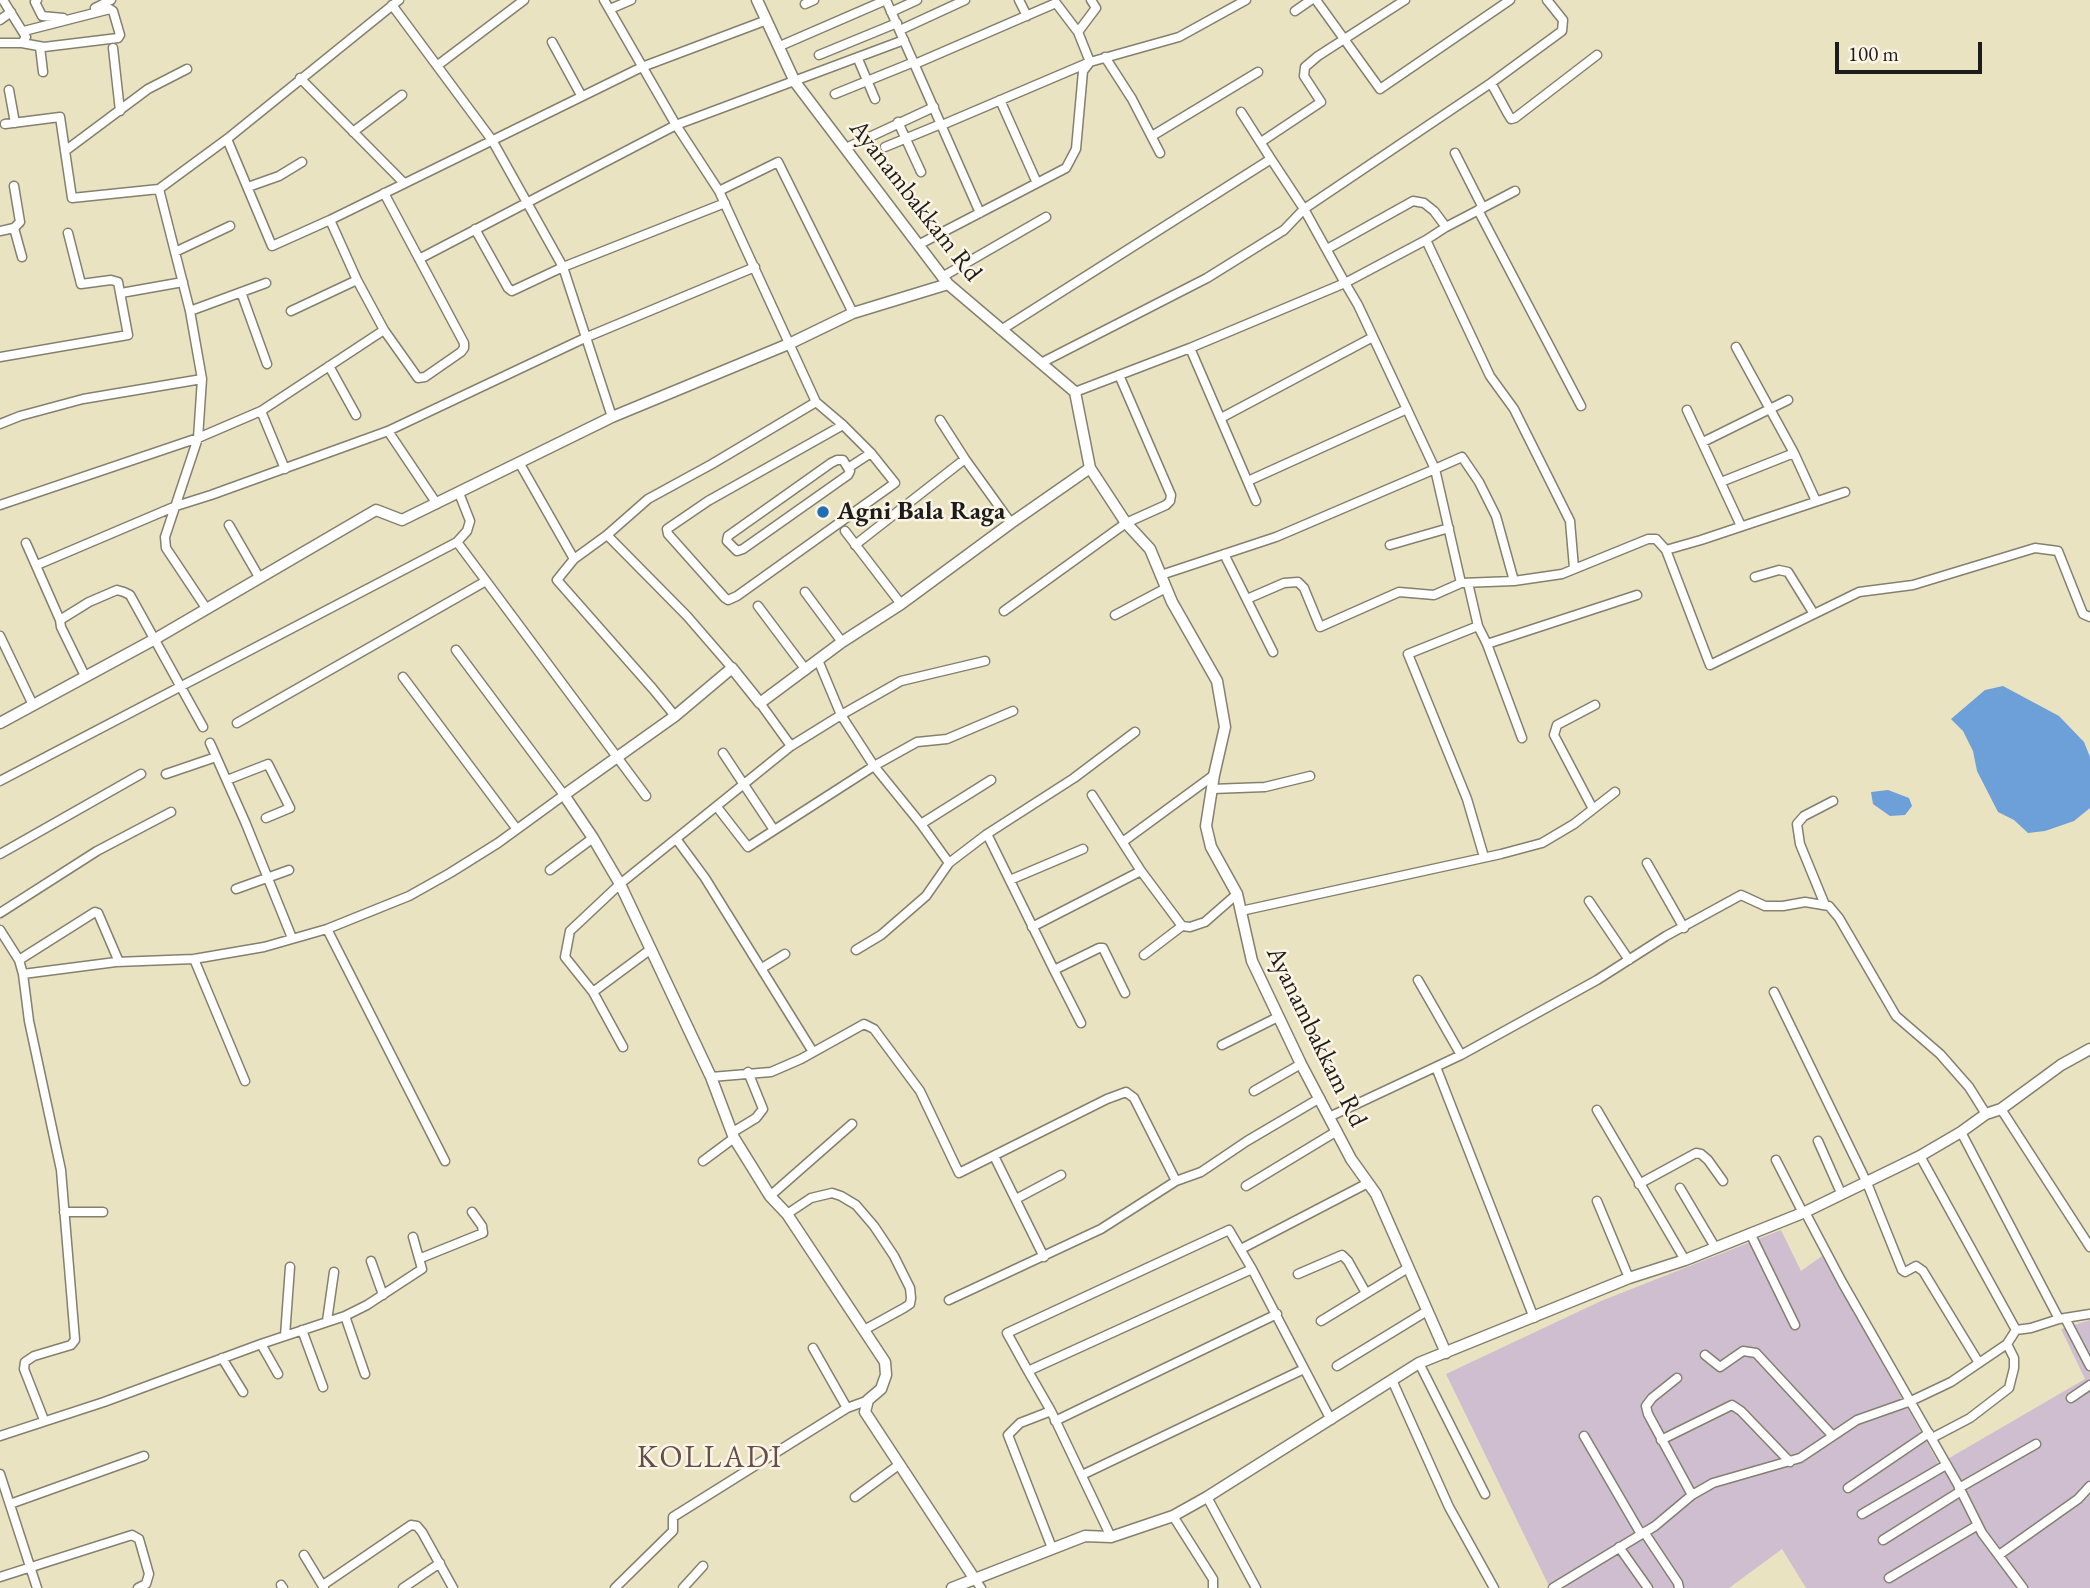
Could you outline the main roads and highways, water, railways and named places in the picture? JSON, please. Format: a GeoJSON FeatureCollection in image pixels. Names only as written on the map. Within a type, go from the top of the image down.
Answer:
{"type":"FeatureCollection","features":[{"type":"Feature","properties":{"kind":"water"},"geometry":{"type":"Polygon","coordinates":[[[2003,686],[2059,716],[2084,742],[2090,757],[2090,808],[2074,821],[2045,831],[2028,833],[2014,820],[1998,812],[1977,771],[1973,751],[1963,731],[1951,719],[1985,690],[2003,686]]]}},
{"type":"Feature","properties":{"kind":"water"},"geometry":{"type":"Polygon","coordinates":[[[1888,790],[1909,798],[1912,806],[1905,815],[1890,816],[1873,804],[1871,792],[1888,790]]]}},
{"type":"Feature","properties":{"kind":"place","name":"Agni Bala Raga"},"geometry":{"type":"Point","coordinates":[823,512]}},
{"type":"Feature","properties":{"kind":"district","name":"KOLLADI"},"geometry":{"type":"Point","coordinates":[710,1459]}}]}
